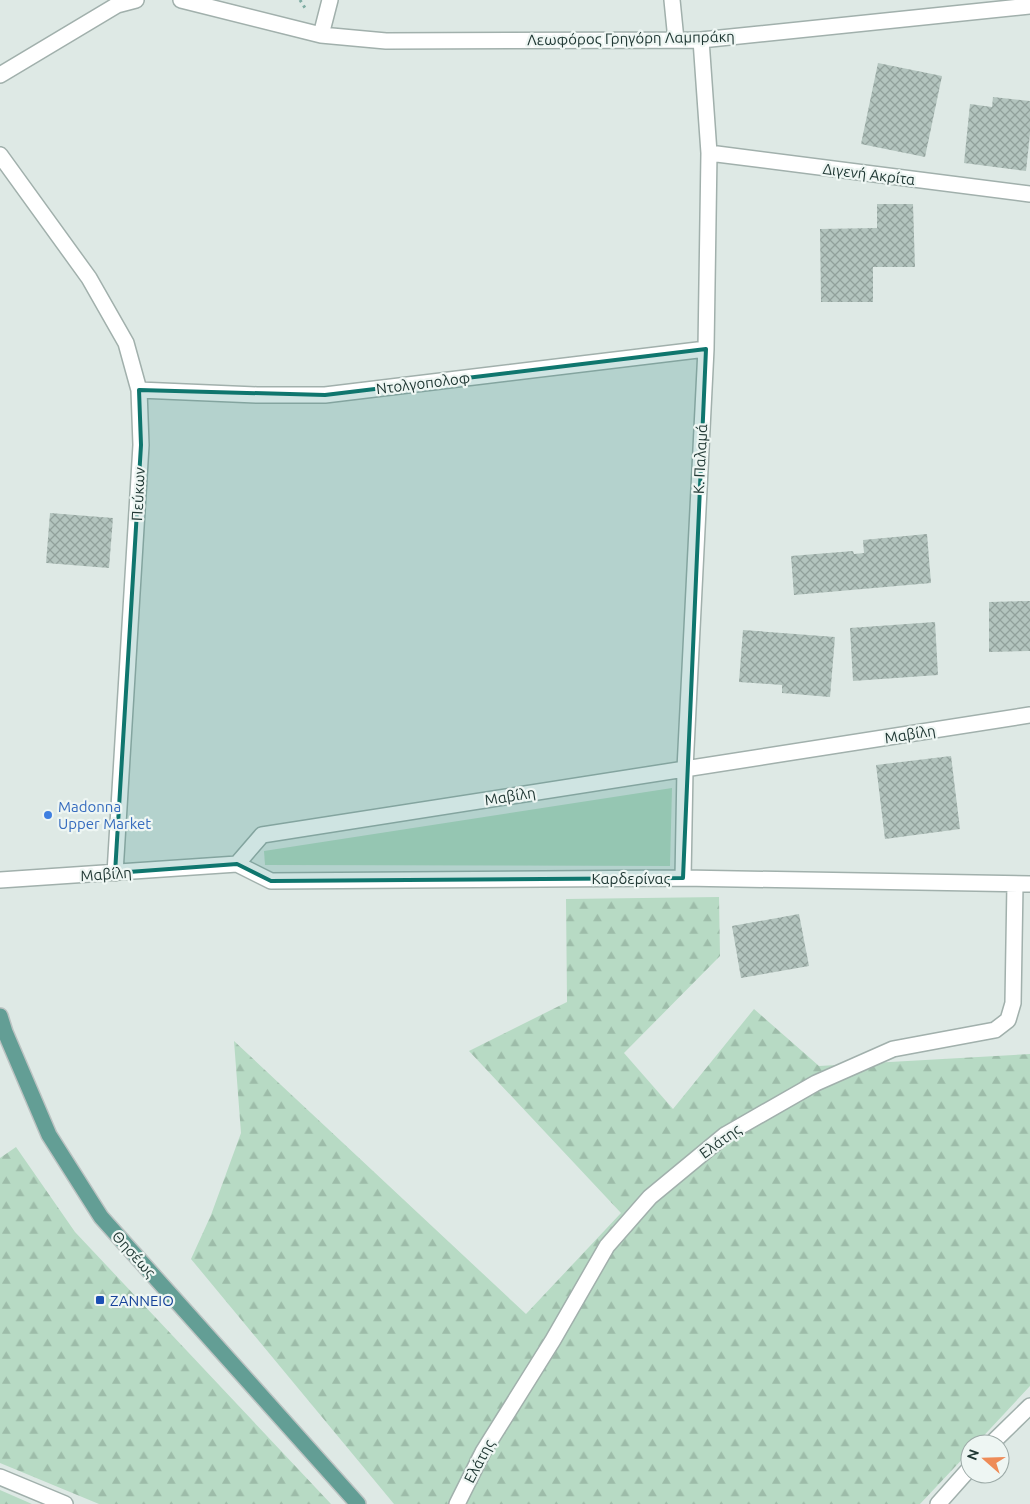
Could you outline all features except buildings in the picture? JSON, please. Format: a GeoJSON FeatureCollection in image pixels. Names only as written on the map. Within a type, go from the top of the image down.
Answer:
{"type":"FeatureCollection","features":[{"type":"Feature","properties":{"kind":"main road","name":"Θησέως"},"geometry":{"type":"LineString","coordinates":[[0,1016],[49,1135],[100,1217],[358,1504]]}},
{"type":"Feature","properties":{"kind":"street"},"geometry":{"type":"LineString","coordinates":[[0,75],[117,5],[136,0]]}},
{"type":"Feature","properties":{"kind":"street","name":"Λεωφόρος Γρηγόρη Λαμπράκη"},"geometry":{"type":"LineString","coordinates":[[181,0],[321,35],[386,41],[702,40],[1030,6]]}},
{"type":"Feature","properties":{"kind":"street"},"geometry":{"type":"LineString","coordinates":[[321,35],[330,0]]}},
{"type":"Feature","properties":{"kind":"street"},"geometry":{"type":"LineString","coordinates":[[672,0],[676,40]]}},
{"type":"Feature","properties":{"kind":"street","name":"Κ. Παλαμά"},"geometry":{"type":"LineString","coordinates":[[682,878],[685,769],[706,349],[709,153],[702,40]]}},
{"type":"Feature","properties":{"kind":"street","name":"Διγενή Ακρίτα"},"geometry":{"type":"LineString","coordinates":[[709,153],[1030,194]]}},
{"type":"Feature","properties":{"kind":"street","name":"Πεύκων"},"geometry":{"type":"LineString","coordinates":[[0,155],[89,278],[126,343],[138,390],[141,445],[115,873]]}},
{"type":"Feature","properties":{"kind":"street","name":"Ντολγοπολοφ"},"geometry":{"type":"LineString","coordinates":[[138,390],[257,395],[325,395],[706,349]]}},
{"type":"Feature","properties":{"kind":"street","name":"Μαβίλη"},"geometry":{"type":"LineString","coordinates":[[0,880],[237,864],[262,835],[1030,715]]}},
{"type":"Feature","properties":{"kind":"street","name":"Καρδερίνας"},"geometry":{"type":"LineString","coordinates":[[237,864],[271,881],[682,878],[1022,884]]}},
{"type":"Feature","properties":{"kind":"street","name":"Ελάτης"},"geometry":{"type":"LineString","coordinates":[[457,1504],[483,1452],[552,1340],[606,1246],[650,1197],[725,1135],[816,1083],[893,1049],[995,1030],[1008,1020],[1014,1003],[1022,884]]}},
{"type":"Feature","properties":{"kind":"street"},"geometry":{"type":"LineString","coordinates":[[1001,1434],[1030,1406]]}},
{"type":"Feature","properties":{"kind":"street"},"geometry":{"type":"LineString","coordinates":[[0,1476],[65,1504]]}},
{"type":"Feature","properties":{"kind":"street"},"geometry":{"type":"LineString","coordinates":[[938,1504],[960,1479]]}},
{"type":"Feature","properties":{"kind":"highlighted area"},"geometry":{"type":"Polygon","coordinates":[[[706,349],[683,878],[271,881],[237,864],[115,873],[141,445],[139,390],[325,395],[706,349]]]}},
{"type":"Feature","properties":{"kind":"green space"},"geometry":{"type":"Polygon","coordinates":[[[672,788],[670,866],[265,865],[264,851],[672,788]]]}},
{"type":"Feature","properties":{"kind":"green space"},"geometry":{"type":"Polygon","coordinates":[[[719,897],[720,956],[624,1053],[673,1109],[754,1009],[819,1066],[1030,1054],[1030,1386],[985,1434],[960,1434],[960,1462],[920,1504],[394,1504],[191,1259],[211,1215],[241,1133],[234,1041],[526,1314],[621,1213],[469,1051],[567,1002],[566,899],[719,897]]]}},
{"type":"Feature","properties":{"kind":"green space"},"geometry":{"type":"Polygon","coordinates":[[[16,1147],[75,1232],[331,1504],[99,1504],[0,1463],[0,1158],[16,1147]]]}},
{"type":"Feature","properties":{"kind":"green space"},"geometry":{"type":"Polygon","coordinates":[[[0,1490],[32,1504],[0,1504],[0,1490]]]}},
{"type":"Feature","properties":{"kind":"place","name":"Madonna Upper Market"},"geometry":{"type":"Point","coordinates":[48,815]}},
{"type":"Feature","properties":{"kind":"place","name":"ΖΑΝΝΕΙΟ"},"geometry":{"type":"Point","coordinates":[100,1300]}}]}
